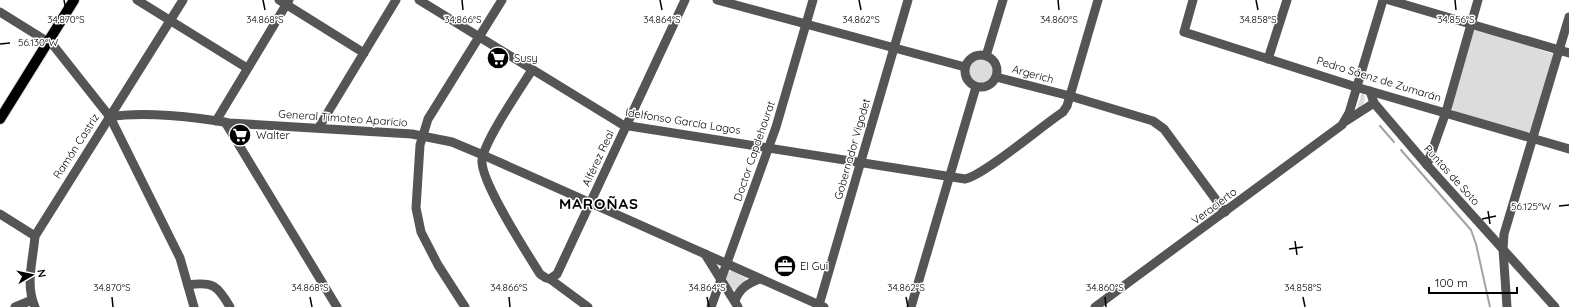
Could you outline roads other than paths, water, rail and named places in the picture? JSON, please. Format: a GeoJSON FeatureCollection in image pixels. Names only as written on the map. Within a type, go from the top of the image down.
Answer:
{"type":"FeatureCollection","features":[{"type":"Feature","properties":{"kind":"main road"},"geometry":{"type":"LineString","coordinates":[[0,119],[74,0]]}},
{"type":"Feature","properties":{"kind":"street"},"geometry":{"type":"LineString","coordinates":[[137,0],[247,68]]}},
{"type":"Feature","properties":{"kind":"street","name":"Ramón Castriz"},"geometry":{"type":"LineString","coordinates":[[15,307],[33,303],[28,275],[32,264],[35,236],[182,0]]}},
{"type":"Feature","properties":{"kind":"street"},"geometry":{"type":"LineString","coordinates":[[318,127],[396,0]]}},
{"type":"Feature","properties":{"kind":"street","name":"Idelfonso García Lagos"},"geometry":{"type":"LineString","coordinates":[[419,0],[620,124],[626,126],[970,178],[1063,112],[1067,106],[1098,0]]}},
{"type":"Feature","properties":{"kind":"street"},"geometry":{"type":"LineString","coordinates":[[465,307],[426,243],[418,220],[416,194],[422,136],[428,119],[502,0]]}},
{"type":"Feature","properties":{"kind":"street","name":"Alférez Real"},"geometry":{"type":"LineString","coordinates":[[550,278],[557,274],[685,0]]}},
{"type":"Feature","properties":{"kind":"street"},"geometry":{"type":"LineString","coordinates":[[716,0],[965,67]]}},
{"type":"Feature","properties":{"kind":"street","name":"Doctor Capdehourat"},"geometry":{"type":"LineString","coordinates":[[710,307],[769,147],[813,0]]}},
{"type":"Feature","properties":{"kind":"street","name":"Gobernador Vigodet"},"geometry":{"type":"LineString","coordinates":[[821,306],[893,47],[908,0]]}},
{"type":"Feature","properties":{"kind":"street"},"geometry":{"type":"LineString","coordinates":[[986,56],[1003,0]]}},
{"type":"Feature","properties":{"kind":"street","name":"Pedro Sáenz de Zumarán"},"geometry":{"type":"LineString","coordinates":[[1193,0],[1184,32],[1356,87],[1569,148]]}},
{"type":"Feature","properties":{"kind":"street"},"geometry":{"type":"LineString","coordinates":[[1268,59],[1287,0]]}},
{"type":"Feature","properties":{"kind":"street","name":"Veracierto"},"geometry":{"type":"LineString","coordinates":[[1095,307],[1337,130],[1349,114],[1383,0]]}},
{"type":"Feature","properties":{"kind":"street"},"geometry":{"type":"LineString","coordinates":[[1389,0],[1569,53]]}},
{"type":"Feature","properties":{"kind":"street"},"geometry":{"type":"LineString","coordinates":[[1427,165],[1446,112],[1478,0]]}},
{"type":"Feature","properties":{"kind":"street"},"geometry":{"type":"LineString","coordinates":[[337,307],[220,121],[247,68],[285,2],[364,53]]}},
{"type":"Feature","properties":{"kind":"street"},"geometry":{"type":"LineString","coordinates":[[0,12],[49,42],[57,49],[110,117],[180,258],[194,307]]}},
{"type":"Feature","properties":{"kind":"street"},"geometry":{"type":"LineString","coordinates":[[1507,307],[1503,249],[1504,234],[1569,17]]}},
{"type":"Feature","properties":{"kind":"street"},"geometry":{"type":"LineString","coordinates":[[911,307],[976,86],[965,77],[965,67],[967,62],[975,55],[986,56],[994,62],[997,72],[996,77]]}},
{"type":"Feature","properties":{"kind":"street"},"geometry":{"type":"LineString","coordinates":[[532,70],[486,145],[483,155],[482,168],[486,181],[540,274],[546,278],[550,278],[588,307]]}},
{"type":"Feature","properties":{"kind":"street","name":"Argerich"},"geometry":{"type":"LineString","coordinates":[[976,86],[986,86],[996,77],[1148,118],[1160,125],[1225,212]]}},
{"type":"Feature","properties":{"kind":"street","name":"Puntas de Soto"},"geometry":{"type":"LineString","coordinates":[[1370,91],[1374,103],[1427,165],[1555,307]]}},
{"type":"Feature","properties":{"kind":"street","name":"Veracierto"},"geometry":{"type":"LineString","coordinates":[[1344,122],[1374,103]]}},
{"type":"Feature","properties":{"kind":"street","name":"General Timoteo Aparicio"},"geometry":{"type":"LineString","coordinates":[[110,117],[128,114],[318,127],[422,136],[452,142],[821,306]]}},
{"type":"Feature","properties":{"kind":"street"},"geometry":{"type":"LineString","coordinates":[[0,214],[35,236]]}},
{"type":"Feature","properties":{"kind":"street"},"geometry":{"type":"LineString","coordinates":[[705,254],[736,304]]}},
{"type":"Feature","properties":{"kind":"street"},"geometry":{"type":"LineString","coordinates":[[736,304],[738,293],[744,287],[759,279]]}},
{"type":"Feature","properties":{"kind":"street"},"geometry":{"type":"LineString","coordinates":[[188,285],[213,285],[222,293],[230,307]]}},
{"type":"Feature","properties":{"kind":"waterway"},"geometry":{"type":"LineString","coordinates":[[1380,126],[1394,142]]}},
{"type":"Feature","properties":{"kind":"waterway"},"geometry":{"type":"LineString","coordinates":[[1401,150],[1471,230],[1476,244],[1490,307]]}},
{"type":"Feature","properties":{"kind":"place","name":"Susy"},"geometry":{"type":"Point","coordinates":[498,58]}},
{"type":"Feature","properties":{"kind":"place","name":"Walter"},"geometry":{"type":"Point","coordinates":[240,135]}},
{"type":"Feature","properties":{"kind":"place","name":"El Gui"},"geometry":{"type":"Point","coordinates":[785,266]}},
{"type":"Feature","properties":{"kind":"district","name":"MAROÑAS"},"geometry":{"type":"Point","coordinates":[599,204]}}]}
